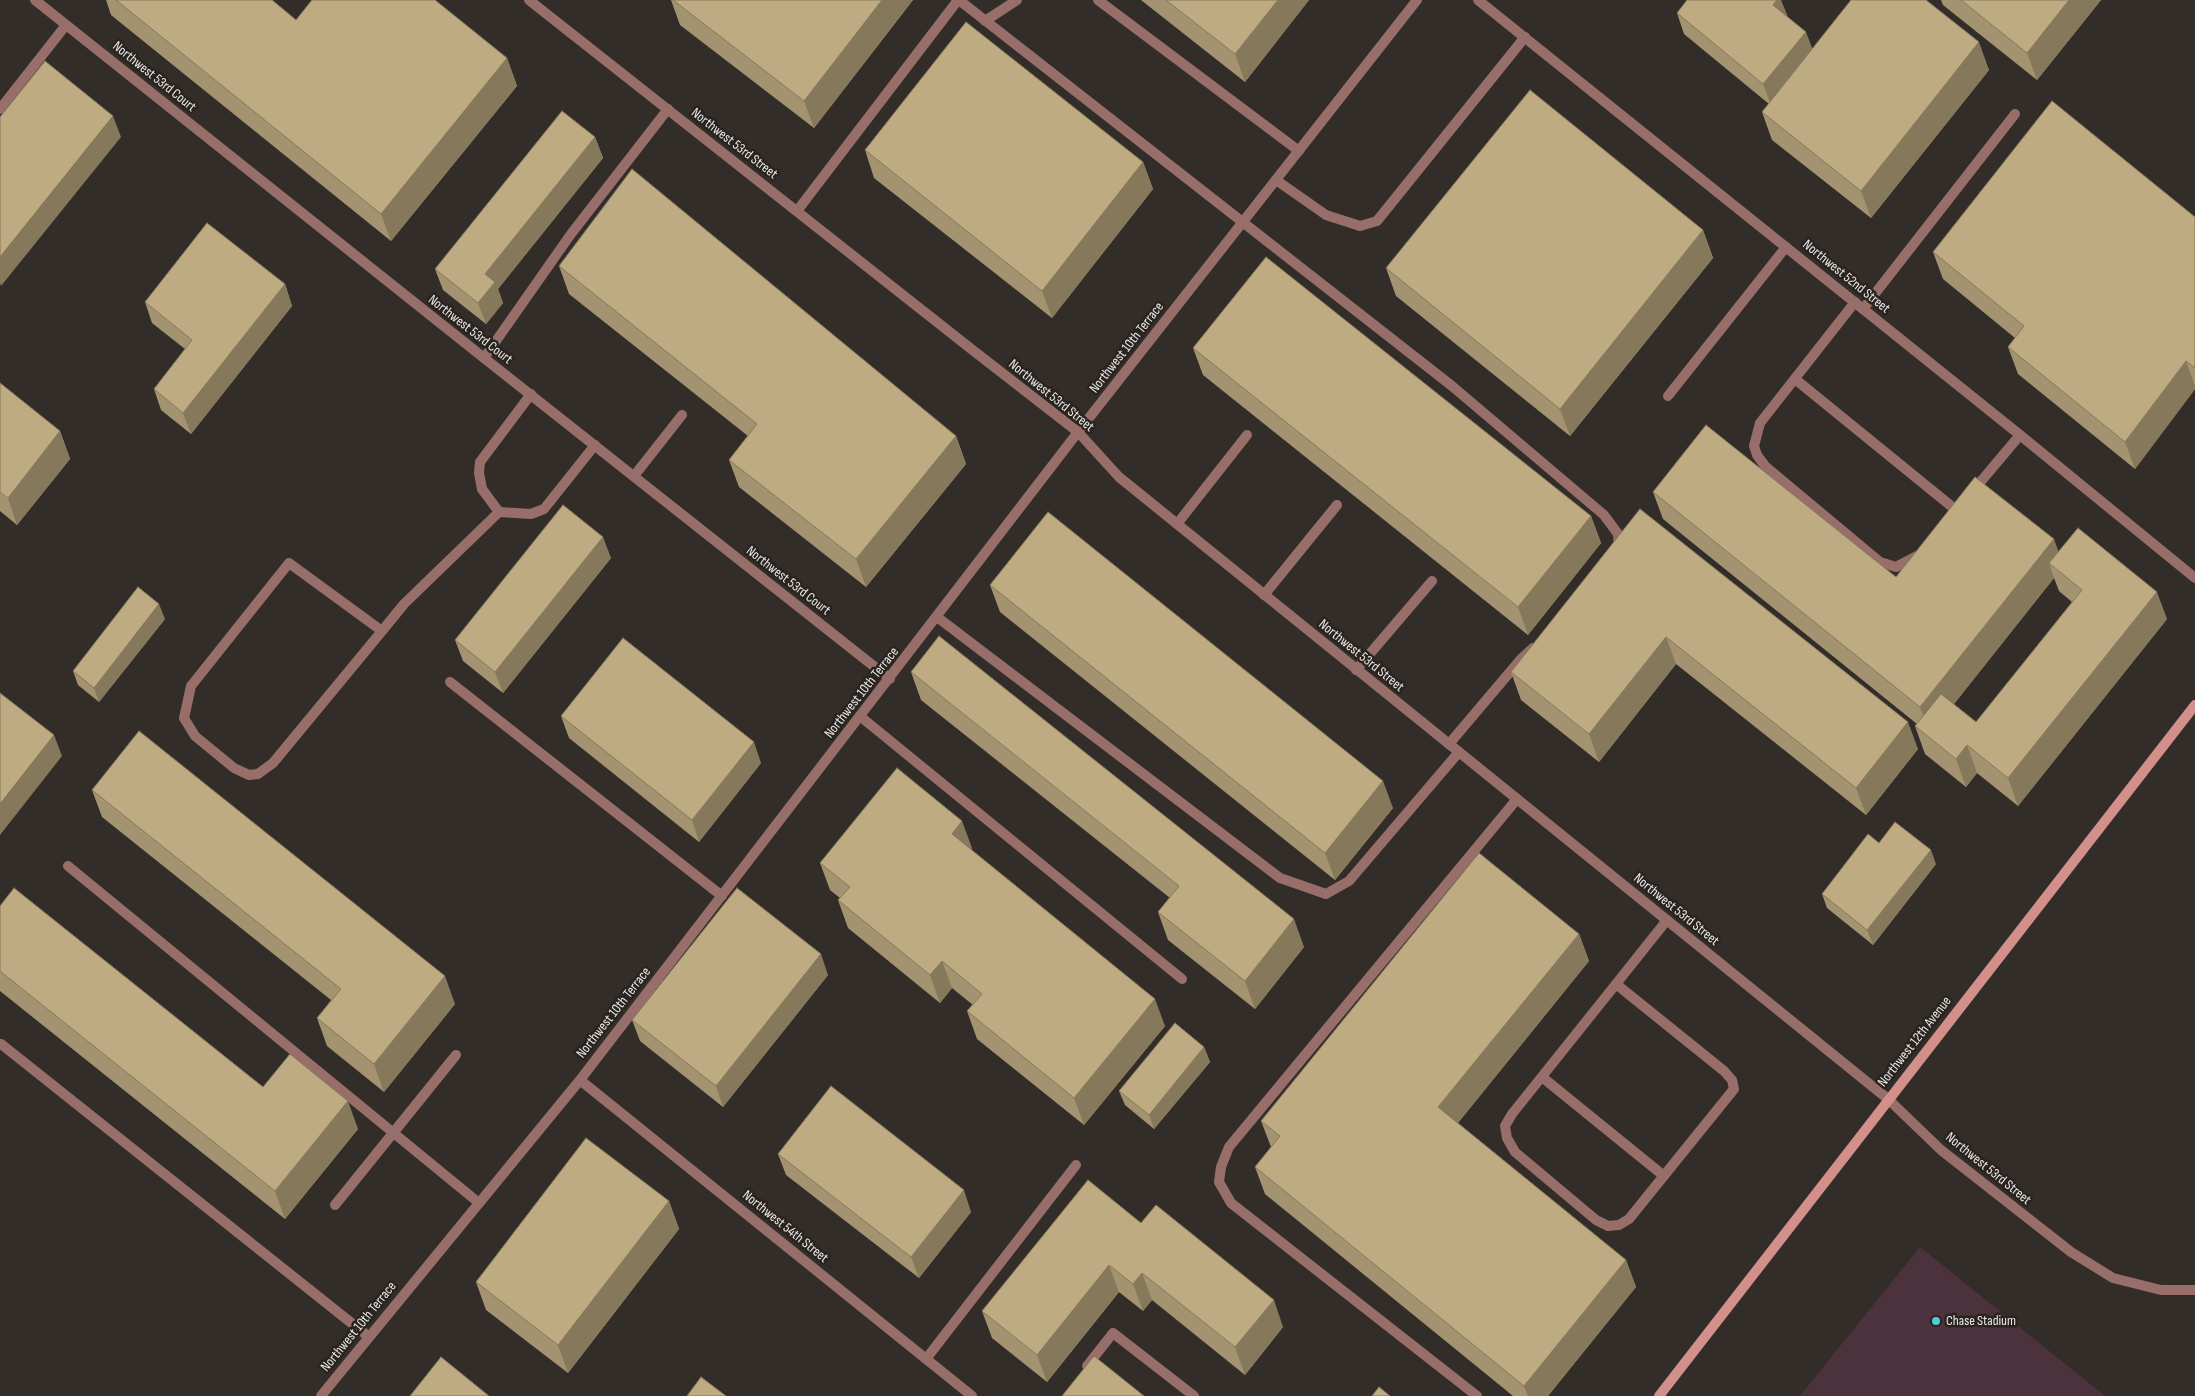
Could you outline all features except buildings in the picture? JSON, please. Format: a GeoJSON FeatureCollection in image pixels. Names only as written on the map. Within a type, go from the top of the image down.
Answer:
{"type":"FeatureCollection","features":[{"type":"Feature","properties":{"kind":"street","name":"Northwest 53rd Court"},"geometry":{"type":"LineString","coordinates":[[35,0],[890,679]]}},
{"type":"Feature","properties":{"kind":"street","name":"Northwest 53rd Street"},"geometry":{"type":"LineString","coordinates":[[529,0],[1078,432],[1119,477],[1888,1099],[1941,1150],[2084,1261],[2113,1278],[2140,1286],[2161,1290],[2195,1290]]}},
{"type":"Feature","properties":{"kind":"street"},"geometry":{"type":"LineString","coordinates":[[797,211],[958,0],[1452,386],[1604,515],[1618,534],[1620,557],[1614,564]]}},
{"type":"Feature","properties":{"kind":"street"},"geometry":{"type":"LineString","coordinates":[[986,21],[1016,0]]}},
{"type":"Feature","properties":{"kind":"street"},"geometry":{"type":"LineString","coordinates":[[1098,0],[1298,151]]}},
{"type":"Feature","properties":{"kind":"street","name":"Northwest 10th Terrace"},"geometry":{"type":"LineString","coordinates":[[321,1396],[580,1080],[1078,432],[1417,0]]}},
{"type":"Feature","properties":{"kind":"street","name":"Northwest 52nd Street"},"geometry":{"type":"LineString","coordinates":[[1478,0],[1859,305],[2195,578]]}},
{"type":"Feature","properties":{"kind":"street"},"geometry":{"type":"LineString","coordinates":[[0,109],[66,25]]}},
{"type":"Feature","properties":{"kind":"street"},"geometry":{"type":"LineString","coordinates":[[1276,180],[1326,215],[1360,226],[1377,221],[1525,37]]}},
{"type":"Feature","properties":{"kind":"street"},"geometry":{"type":"LineString","coordinates":[[484,358],[570,234],[668,109]]}},
{"type":"Feature","properties":{"kind":"street"},"geometry":{"type":"LineString","coordinates":[[1927,545],[1915,559],[1896,567],[1880,562],[1764,466],[1754,446],[1756,435],[1760,422],[1859,305],[2015,114]]}},
{"type":"Feature","properties":{"kind":"street"},"geometry":{"type":"LineString","coordinates":[[1668,396],[1786,247]]}},
{"type":"Feature","properties":{"kind":"street"},"geometry":{"type":"LineString","coordinates":[[1795,379],[1953,514],[2020,435]]}},
{"type":"Feature","properties":{"kind":"street"},"geometry":{"type":"LineString","coordinates":[[499,512],[482,488],[479,473],[480,462],[531,394]]}},
{"type":"Feature","properties":{"kind":"street"},"geometry":{"type":"LineString","coordinates":[[634,476],[682,415]]}},
{"type":"Feature","properties":{"kind":"street"},"geometry":{"type":"LineString","coordinates":[[1177,524],[1247,435]]}},
{"type":"Feature","properties":{"kind":"street"},"geometry":{"type":"LineString","coordinates":[[382,631],[289,563],[191,686],[186,701],[184,718],[195,736],[234,768],[249,775],[258,774],[273,763],[382,631],[404,604],[499,512],[532,514],[544,510],[595,444]]}},
{"type":"Feature","properties":{"kind":"street"},"geometry":{"type":"LineString","coordinates":[[1264,595],[1337,505]]}},
{"type":"Feature","properties":{"kind":"street"},"geometry":{"type":"LineString","coordinates":[[1356,670],[1432,581]]}},
{"type":"Feature","properties":{"kind":"street"},"geometry":{"type":"LineString","coordinates":[[937,617],[1280,878],[1326,894],[1349,881],[1460,752]]}},
{"type":"Feature","properties":{"kind":"street"},"geometry":{"type":"LineString","coordinates":[[1449,744],[1521,659],[1542,640]]}},
{"type":"Feature","properties":{"kind":"street"},"geometry":{"type":"LineString","coordinates":[[450,682],[722,896]]}},
{"type":"Feature","properties":{"kind":"street","name":"Northwest 12th Avenue"},"geometry":{"type":"LineString","coordinates":[[1659,1396],[2195,705]]}},
{"type":"Feature","properties":{"kind":"street"},"geometry":{"type":"LineString","coordinates":[[860,717],[1182,979]]}},
{"type":"Feature","properties":{"kind":"street"},"geometry":{"type":"LineString","coordinates":[[1477,1396],[1232,1203],[1219,1182],[1221,1167],[1230,1147],[1517,799]]}},
{"type":"Feature","properties":{"kind":"street"},"geometry":{"type":"LineString","coordinates":[[68,866],[479,1203]]}},
{"type":"Feature","properties":{"kind":"street"},"geometry":{"type":"LineString","coordinates":[[1616,984],[1732,1080],[1734,1089],[1629,1218],[1620,1225],[1608,1226],[1596,1220],[1515,1152],[1507,1138],[1505,1126],[1542,1077],[1616,984],[1667,920]]}},
{"type":"Feature","properties":{"kind":"street"},"geometry":{"type":"LineString","coordinates":[[1,1044],[369,1338]]}},
{"type":"Feature","properties":{"kind":"street"},"geometry":{"type":"LineString","coordinates":[[335,1205],[456,1055]]}},
{"type":"Feature","properties":{"kind":"street"},"geometry":{"type":"LineString","coordinates":[[1542,1077],[1664,1176]]}},
{"type":"Feature","properties":{"kind":"street","name":"Northwest 54th Street"},"geometry":{"type":"LineString","coordinates":[[580,1080],[972,1396]]}},
{"type":"Feature","properties":{"kind":"street"},"geometry":{"type":"LineString","coordinates":[[926,1359],[1076,1165]]}},
{"type":"Feature","properties":{"kind":"street"},"geometry":{"type":"LineString","coordinates":[[1080,1375],[1114,1333],[1194,1396]]}},
{"type":"Feature","properties":{"kind":"shaded area","name":"Chase Stadium"},"geometry":{"type":"Polygon","coordinates":[[[1920,1247],[2105,1396],[1800,1396],[1920,1247]]]}},
{"type":"Feature","properties":{"kind":"place","name":"Chase Stadium"},"geometry":{"type":"Point","coordinates":[1936,1321]}}]}
